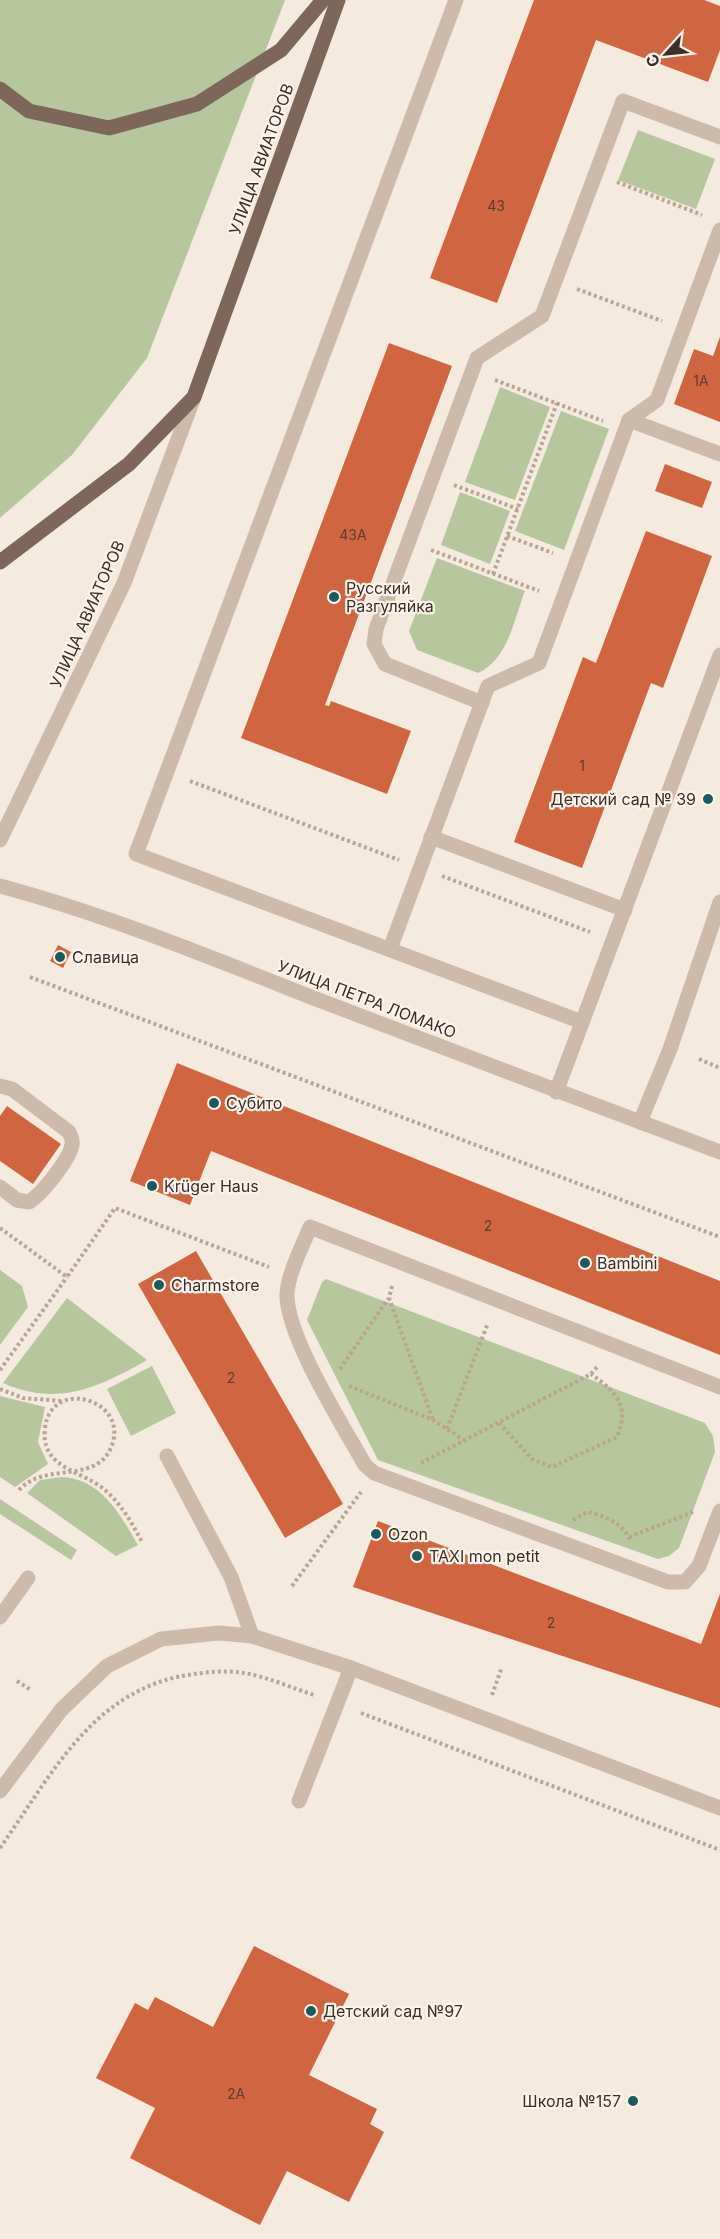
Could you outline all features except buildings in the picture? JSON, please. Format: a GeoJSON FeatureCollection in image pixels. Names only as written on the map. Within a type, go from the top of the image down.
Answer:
{"type":"FeatureCollection","features":[{"type":"Feature","properties":{"kind":"main road"},"geometry":{"type":"LineString","coordinates":[[0,89],[29,111],[110,128],[197,104],[281,50],[323,0]]}},
{"type":"Feature","properties":{"kind":"main road","name":"УЛИЦА АВИАТОРОВ"},"geometry":{"type":"LineString","coordinates":[[0,562],[129,464],[194,397],[338,0]]}},
{"type":"Feature","properties":{"kind":"street"},"geometry":{"type":"LineString","coordinates":[[456,0],[136,854],[582,1022]]}},
{"type":"Feature","properties":{"kind":"street"},"geometry":{"type":"LineString","coordinates":[[482,703],[385,664],[374,644],[376,629],[477,358],[542,316],[623,101],[720,137]]}},
{"type":"Feature","properties":{"kind":"street"},"geometry":{"type":"LineString","coordinates":[[390,949],[488,686],[539,663],[628,425],[657,400],[720,230]]}},
{"type":"Feature","properties":{"kind":"street","name":"УЛИЦА АВИАТОРОВ"},"geometry":{"type":"LineString","coordinates":[[0,840],[124,583],[194,397]]}},
{"type":"Feature","properties":{"kind":"street"},"geometry":{"type":"LineString","coordinates":[[628,425],[720,454]]}},
{"type":"Feature","properties":{"kind":"street"},"geometry":{"type":"LineString","coordinates":[[556,1092],[720,655]]}},
{"type":"Feature","properties":{"kind":"street"},"geometry":{"type":"LineString","coordinates":[[431,837],[625,910]]}},
{"type":"Feature","properties":{"kind":"street","name":"УЛИЦА ПЕТРА ЛОМАКО"},"geometry":{"type":"LineString","coordinates":[[0,886],[57,901],[186,948],[556,1092],[720,1152]]}},
{"type":"Feature","properties":{"kind":"street"},"geometry":{"type":"LineString","coordinates":[[640,1122],[670,1049],[720,902]]}},
{"type":"Feature","properties":{"kind":"street"},"geometry":{"type":"LineString","coordinates":[[0,1086],[12,1089],[69,1132],[73,1142],[70,1152],[38,1196],[29,1202],[17,1200],[0,1187]]}},
{"type":"Feature","properties":{"kind":"street"},"geometry":{"type":"LineString","coordinates":[[720,1387],[310,1227],[287,1291],[288,1310],[316,1377],[365,1465],[374,1473],[668,1582],[685,1582],[699,1566],[720,1511]]}},
{"type":"Feature","properties":{"kind":"street"},"geometry":{"type":"LineString","coordinates":[[167,1456],[231,1576],[252,1636]]}},
{"type":"Feature","properties":{"kind":"street"},"geometry":{"type":"LineString","coordinates":[[0,1617],[28,1578]]}},
{"type":"Feature","properties":{"kind":"street"},"geometry":{"type":"LineString","coordinates":[[0,1791],[61,1710],[107,1666],[161,1639],[219,1633],[252,1636],[351,1668],[720,1808]]}},
{"type":"Feature","properties":{"kind":"street"},"geometry":{"type":"LineString","coordinates":[[299,1801],[351,1668]]}},
{"type":"Feature","properties":{"kind":"path"},"geometry":{"type":"LineString","coordinates":[[595,174],[710,217]]}},
{"type":"Feature","properties":{"kind":"path"},"geometry":{"type":"LineString","coordinates":[[556,280],[683,329]]}},
{"type":"Feature","properties":{"kind":"path"},"geometry":{"type":"LineString","coordinates":[[472,371],[557,403],[628,425]]}},
{"type":"Feature","properties":{"kind":"path"},"geometry":{"type":"LineString","coordinates":[[493,574],[557,403]]}},
{"type":"Feature","properties":{"kind":"path"},"geometry":{"type":"LineString","coordinates":[[432,477],[518,509]]}},
{"type":"Feature","properties":{"kind":"path"},"geometry":{"type":"LineString","coordinates":[[507,536],[577,562]]}},
{"type":"Feature","properties":{"kind":"path"},"geometry":{"type":"LineString","coordinates":[[408,542],[562,600]]}},
{"type":"Feature","properties":{"kind":"path"},"geometry":{"type":"LineString","coordinates":[[167,772],[613,940]]}},
{"type":"Feature","properties":{"kind":"path"},"geometry":{"type":"LineString","coordinates":[[30,977],[720,1237]]}},
{"type":"Feature","properties":{"kind":"path"},"geometry":{"type":"LineString","coordinates":[[699,1059],[720,1068]]}},
{"type":"Feature","properties":{"kind":"path"},"geometry":{"type":"LineString","coordinates":[[0,1370],[115,1208],[291,1276]]}},
{"type":"Feature","properties":{"kind":"path"},"geometry":{"type":"LineString","coordinates":[[0,1228],[67,1276]]}},
{"type":"Feature","properties":{"kind":"path"},"geometry":{"type":"LineString","coordinates":[[333,1380],[389,1298],[399,1263]]}},
{"type":"Feature","properties":{"kind":"path"},"geometry":{"type":"LineString","coordinates":[[389,1298],[433,1420]]}},
{"type":"Feature","properties":{"kind":"path"},"geometry":{"type":"LineString","coordinates":[[447,1429],[497,1299]]}},
{"type":"Feature","properties":{"kind":"path"},"geometry":{"type":"LineString","coordinates":[[392,1479],[591,1374],[613,1345]]}},
{"type":"Feature","properties":{"kind":"path"},"geometry":{"type":"LineString","coordinates":[[498,1423],[532,1459],[552,1467],[617,1437],[623,1414],[620,1401],[614,1392],[591,1374]]}},
{"type":"Feature","properties":{"kind":"path"},"geometry":{"type":"LineString","coordinates":[[316,1377],[333,1380],[433,1420],[464,1440]]}},
{"type":"Feature","properties":{"kind":"path"},"geometry":{"type":"LineString","coordinates":[[0,1389],[22,1398],[62,1401],[75,1398],[91,1399],[104,1408],[114,1437],[110,1451],[100,1463],[87,1471],[43,1474],[26,1483],[19,1490]]}},
{"type":"Feature","properties":{"kind":"path"},"geometry":{"type":"LineString","coordinates":[[62,1401],[51,1411],[48,1419],[45,1443],[53,1460],[71,1472],[87,1476],[107,1492],[119,1504],[142,1542]]}},
{"type":"Feature","properties":{"kind":"path"},"geometry":{"type":"LineString","coordinates":[[292,1586],[374,1473]]}},
{"type":"Feature","properties":{"kind":"path"},"geometry":{"type":"LineString","coordinates":[[629,1537],[700,1509]]}},
{"type":"Feature","properties":{"kind":"path"},"geometry":{"type":"LineString","coordinates":[[492,1695],[502,1667]]}},
{"type":"Feature","properties":{"kind":"path"},"geometry":{"type":"LineString","coordinates":[[17,1681],[31,1690]]}},
{"type":"Feature","properties":{"kind":"green space"},"geometry":{"type":"Polygon","coordinates":[[[0,0],[285,0],[147,358],[72,455],[0,518],[0,0]]]}},
{"type":"Feature","properties":{"kind":"green space"},"geometry":{"type":"Polygon","coordinates":[[[638,130],[715,159],[696,209],[618,180],[638,130]]]}},
{"type":"Feature","properties":{"kind":"green space"},"geometry":{"type":"Polygon","coordinates":[[[500,387],[550,407],[515,500],[465,482],[500,387]]]}},
{"type":"Feature","properties":{"kind":"green space"},"geometry":{"type":"Polygon","coordinates":[[[561,411],[609,429],[564,550],[515,531],[561,411]]]}},
{"type":"Feature","properties":{"kind":"green space"},"geometry":{"type":"Polygon","coordinates":[[[460,492],[510,511],[490,564],[441,545],[460,492]]]}},
{"type":"Feature","properties":{"kind":"green space"},"geometry":{"type":"Polygon","coordinates":[[[437,558],[525,591],[503,649],[488,667],[478,673],[417,650],[409,631],[437,558]]]}},
{"type":"Feature","properties":{"kind":"green space"},"geometry":{"type":"Polygon","coordinates":[[[0,1270],[22,1286],[28,1307],[0,1345],[0,1270]]]}},
{"type":"Feature","properties":{"kind":"green space"},"geometry":{"type":"Polygon","coordinates":[[[326,1279],[705,1423],[713,1436],[715,1452],[679,1548],[669,1556],[658,1559],[378,1460],[307,1320],[322,1282],[326,1279]]]}},
{"type":"Feature","properties":{"kind":"green space"},"geometry":{"type":"Polygon","coordinates":[[[67,1298],[147,1360],[94,1386],[59,1394],[23,1390],[3,1383],[67,1298]]]}},
{"type":"Feature","properties":{"kind":"green space"},"geometry":{"type":"Polygon","coordinates":[[[152,1366],[176,1413],[131,1436],[107,1389],[152,1366]]]}},
{"type":"Feature","properties":{"kind":"green space"},"geometry":{"type":"Polygon","coordinates":[[[0,1396],[45,1407],[38,1442],[48,1464],[15,1487],[0,1477],[0,1396]]]}},
{"type":"Feature","properties":{"kind":"green space"},"geometry":{"type":"Polygon","coordinates":[[[62,1477],[76,1479],[98,1491],[116,1510],[138,1545],[116,1556],[27,1493],[40,1480],[62,1477]]]}},
{"type":"Feature","properties":{"kind":"green space"},"geometry":{"type":"Polygon","coordinates":[[[0,1499],[77,1550],[71,1560],[0,1514],[0,1499]]]}},
{"type":"Feature","properties":{"kind":"place","name":"Русский Разгуляйка"},"geometry":{"type":"Point","coordinates":[334,597]}},
{"type":"Feature","properties":{"kind":"place","name":"Детский сад № 39"},"geometry":{"type":"Point","coordinates":[708,799]}},
{"type":"Feature","properties":{"kind":"place","name":"Славица"},"geometry":{"type":"Point","coordinates":[60,957]}},
{"type":"Feature","properties":{"kind":"place","name":"Субито"},"geometry":{"type":"Point","coordinates":[214,1103]}},
{"type":"Feature","properties":{"kind":"place","name":"Krüger Haus"},"geometry":{"type":"Point","coordinates":[152,1186]}},
{"type":"Feature","properties":{"kind":"place","name":"Bambini"},"geometry":{"type":"Point","coordinates":[585,1263]}},
{"type":"Feature","properties":{"kind":"place","name":"Charmstore"},"geometry":{"type":"Point","coordinates":[159,1285]}},
{"type":"Feature","properties":{"kind":"place","name":"Ozon"},"geometry":{"type":"Point","coordinates":[376,1534]}},
{"type":"Feature","properties":{"kind":"place","name":"TAXI mon petit"},"geometry":{"type":"Point","coordinates":[417,1556]}},
{"type":"Feature","properties":{"kind":"place","name":"Детский сад №97"},"geometry":{"type":"Point","coordinates":[311,2011]}},
{"type":"Feature","properties":{"kind":"place","name":"Школа №157"},"geometry":{"type":"Point","coordinates":[633,2101]}}]}
